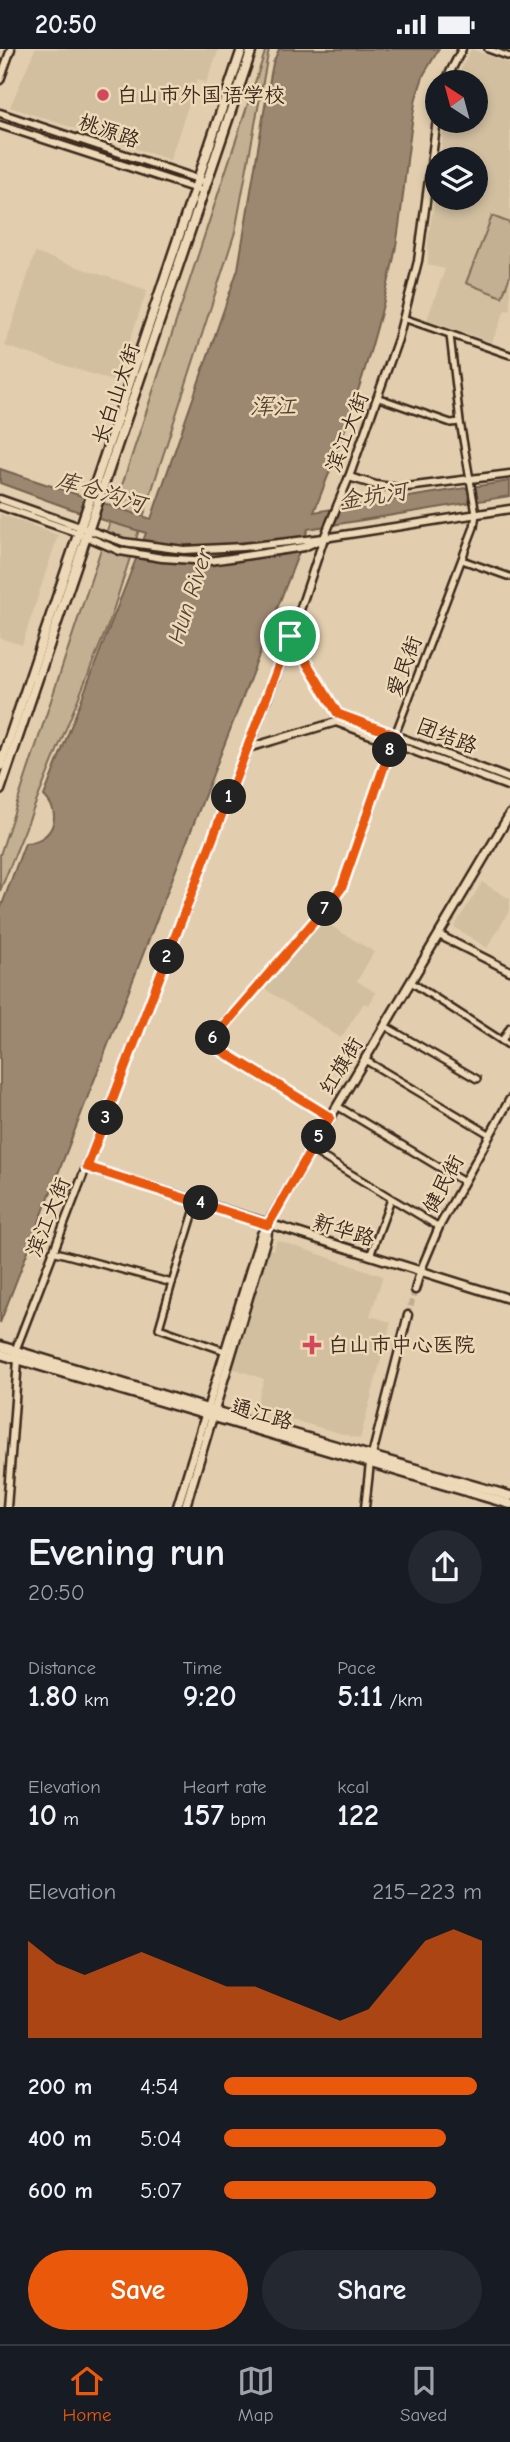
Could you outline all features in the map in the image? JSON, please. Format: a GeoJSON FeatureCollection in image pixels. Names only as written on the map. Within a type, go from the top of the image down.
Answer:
{"type":"FeatureCollection","features":[{"type":"Feature","properties":{"kind":"main road","name":"长白山大街"},"geometry":{"type":"LineString","coordinates":[[198,190],[197,179],[242,49]]}},
{"type":"Feature","properties":{"kind":"main road","name":"长白山大街"},"geometry":{"type":"LineString","coordinates":[[0,790],[88,515],[198,190],[206,181],[252,49]]}},
{"type":"Feature","properties":{"kind":"main road","name":"长白山大街"},"geometry":{"type":"LineString","coordinates":[[0,766],[83,532]]}},
{"type":"Feature","properties":{"kind":"main road","name":"红旗街"},"geometry":{"type":"LineString","coordinates":[[177,1507],[210,1413],[225,1351],[261,1235],[510,814]]}},
{"type":"Feature","properties":{"kind":"main road","name":"新华路"},"geometry":{"type":"LineString","coordinates":[[87,1167],[510,1299]]}},
{"type":"Feature","properties":{"kind":"main road"},"geometry":{"type":"LineString","coordinates":[[185,1507],[210,1413],[267,1236],[268,1225]]}},
{"type":"Feature","properties":{"kind":"main road","name":"通江路"},"geometry":{"type":"LineString","coordinates":[[6,1351],[210,1413]]}},
{"type":"Feature","properties":{"kind":"main road","name":"通江路"},"geometry":{"type":"LineString","coordinates":[[6,1351],[18,1360],[510,1496]]}},
{"type":"Feature","properties":{"kind":"main road","name":"通江路"},"geometry":{"type":"LineString","coordinates":[[370,1459],[510,1504]]}},
{"type":"Feature","properties":{"kind":"street"},"geometry":{"type":"LineString","coordinates":[[0,80],[11,49]]}},
{"type":"Feature","properties":{"kind":"street"},"geometry":{"type":"LineString","coordinates":[[451,70],[462,49]]}},
{"type":"Feature","properties":{"kind":"street"},"geometry":{"type":"LineString","coordinates":[[488,49],[510,57]]}},
{"type":"Feature","properties":{"kind":"street","name":"桃源路"},"geometry":{"type":"LineString","coordinates":[[0,113],[206,181]]}},
{"type":"Feature","properties":{"kind":"street","name":"桃源路"},"geometry":{"type":"LineString","coordinates":[[0,125],[198,190]]}},
{"type":"Feature","properties":{"kind":"street","name":"滨江大街"},"geometry":{"type":"LineString","coordinates":[[6,1351],[87,1167],[379,398],[403,318],[424,225],[435,133]]}},
{"type":"Feature","properties":{"kind":"street"},"geometry":{"type":"LineString","coordinates":[[403,318],[510,355]]}},
{"type":"Feature","properties":{"kind":"street","name":"爱民街"},"geometry":{"type":"LineString","coordinates":[[330,1117],[209,1043],[342,887],[394,739],[474,527],[475,510],[460,422],[450,335]]}},
{"type":"Feature","properties":{"kind":"street"},"geometry":{"type":"LineString","coordinates":[[379,398],[451,423],[460,422]]}},
{"type":"Feature","properties":{"kind":"street"},"geometry":{"type":"LineString","coordinates":[[349,477],[399,488],[510,474]]}},
{"type":"Feature","properties":{"kind":"street"},"geometry":{"type":"LineString","coordinates":[[0,499],[83,532],[120,551],[162,558],[209,561],[304,548],[324,538]]}},
{"type":"Feature","properties":{"kind":"street"},"geometry":{"type":"LineString","coordinates":[[0,506],[123,542],[170,550],[199,551],[324,538],[475,510],[510,509]]}},
{"type":"Feature","properties":{"kind":"street"},"geometry":{"type":"LineString","coordinates":[[462,560],[510,577]]}},
{"type":"Feature","properties":{"kind":"street"},"geometry":{"type":"LineString","coordinates":[[248,747],[336,722],[338,714],[290,636]]}},
{"type":"Feature","properties":{"kind":"street","name":"团结路"},"geometry":{"type":"LineString","coordinates":[[338,714],[510,787]]}},
{"type":"Feature","properties":{"kind":"street","name":"团结路"},"geometry":{"type":"LineString","coordinates":[[336,722],[510,779]]}},
{"type":"Feature","properties":{"kind":"street"},"geometry":{"type":"LineString","coordinates":[[439,935],[510,971]]}},
{"type":"Feature","properties":{"kind":"street"},"geometry":{"type":"LineString","coordinates":[[411,982],[510,1046]]}},
{"type":"Feature","properties":{"kind":"street"},"geometry":{"type":"LineString","coordinates":[[385,1026],[477,1079]]}},
{"type":"Feature","properties":{"kind":"street"},"geometry":{"type":"LineString","coordinates":[[502,1041],[510,1027]]}},
{"type":"Feature","properties":{"kind":"street"},"geometry":{"type":"LineString","coordinates":[[365,1060],[489,1134]]}},
{"type":"Feature","properties":{"kind":"street","name":"健民街"},"geometry":{"type":"LineString","coordinates":[[415,1290],[439,1227],[510,1099]]}},
{"type":"Feature","properties":{"kind":"street"},"geometry":{"type":"LineString","coordinates":[[337,1106],[464,1182]]}},
{"type":"Feature","properties":{"kind":"street"},"geometry":{"type":"LineString","coordinates":[[311,1150],[439,1227]]}},
{"type":"Feature","properties":{"kind":"street"},"geometry":{"type":"LineString","coordinates":[[370,1256],[391,1199]]}},
{"type":"Feature","properties":{"kind":"street"},"geometry":{"type":"LineString","coordinates":[[194,1212],[159,1328],[225,1351]]}},
{"type":"Feature","properties":{"kind":"street"},"geometry":{"type":"LineString","coordinates":[[52,1251],[172,1283]]}},
{"type":"Feature","properties":{"kind":"street"},"geometry":{"type":"LineString","coordinates":[[365,1507],[370,1459],[408,1315]]}},
{"type":"Feature","properties":{"kind":"street"},"geometry":{"type":"LineString","coordinates":[[7,1507],[18,1360]]}},
{"type":"Feature","properties":{"kind":"shaded area","name":"白山市外国语学校"},"geometry":{"type":"Polygon","coordinates":[[[35,49],[219,49],[206,83],[197,79],[170,160],[10,107],[35,49]]]}},
{"type":"Feature","properties":{"kind":"shaded area"},"geometry":{"type":"Polygon","coordinates":[[[266,49],[269,49],[235,232],[109,623],[0,891],[0,855],[266,49]]]}},
{"type":"Feature","properties":{"kind":"shaded area"},"geometry":{"type":"Polygon","coordinates":[[[471,49],[510,64],[510,311],[505,310],[492,342],[427,320],[445,269],[428,265],[433,210],[488,210],[488,147],[442,147],[443,133],[488,133],[488,70],[461,70],[471,49]]]}},
{"type":"Feature","properties":{"kind":"shaded area"},"geometry":{"type":"Polygon","coordinates":[[[492,216],[510,223],[510,276],[502,297],[466,283],[492,216]]]}},
{"type":"Feature","properties":{"kind":"shaded area"},"geometry":{"type":"Polygon","coordinates":[[[35,253],[147,290],[116,382],[5,346],[35,253]]]}},
{"type":"Feature","properties":{"kind":"shaded area"},"geometry":{"type":"Polygon","coordinates":[[[0,514],[58,535],[22,645],[0,638],[0,514]]]}},
{"type":"Feature","properties":{"kind":"shaded area"},"geometry":{"type":"Polygon","coordinates":[[[482,882],[510,899],[510,910],[487,948],[454,927],[482,882]]]}},
{"type":"Feature","properties":{"kind":"shaded area"},"geometry":{"type":"Polygon","coordinates":[[[318,918],[374,952],[357,981],[376,993],[369,1005],[364,1003],[341,1038],[260,986],[318,918]]]}},
{"type":"Feature","properties":{"kind":"shaded area","name":"白山市中心医院"},"geometry":{"type":"Polygon","coordinates":[[[277,1240],[383,1276],[370,1316],[391,1322],[360,1439],[255,1409],[264,1379],[232,1368],[269,1249],[273,1250],[277,1240]]]}},
{"type":"Feature","properties":{"kind":"water","name":"浑江"},"geometry":{"type":"Polygon","coordinates":[[[279,49],[439,49],[425,70],[416,98],[394,257],[379,322],[349,418],[314,512],[510,481],[510,496],[308,529],[0,1323],[0,910],[25,843],[42,838],[52,826],[53,811],[44,796],[146,533],[0,483],[0,469],[151,519],[238,269],[273,63],[279,49]]]}},
{"type":"Feature","properties":{"kind":"tunnel"},"geometry":{"type":"LineString","coordinates":[[408,1315],[415,1290]]}},
{"type":"Feature","properties":{"kind":"place","name":"白山市外国语学校"},"geometry":{"type":"Point","coordinates":[103,95]}},
{"type":"Feature","properties":{"kind":"place","name":"白山市中心医院"},"geometry":{"type":"Point","coordinates":[312,1345]}},
{"type":"Feature","properties":{"kind":"route"},"geometry":{"type":"LineString","coordinates":[[290,636],[338,714],[395,735],[342,887],[209,1043],[330,1117],[268,1225],[87,1167],[290,636]]}},
{"type":"Feature","properties":{"kind":"water label","name":"库仓沟河"},"geometry":{"type":"Point","coordinates":[101,492]}},
{"type":"Feature","properties":{"kind":"water label","name":"金坑河"},"geometry":{"type":"Point","coordinates":[373,496]}},
{"type":"Feature","properties":{"kind":"water label","name":"Hun River"},"geometry":{"type":"Point","coordinates":[190,596]}}]}
